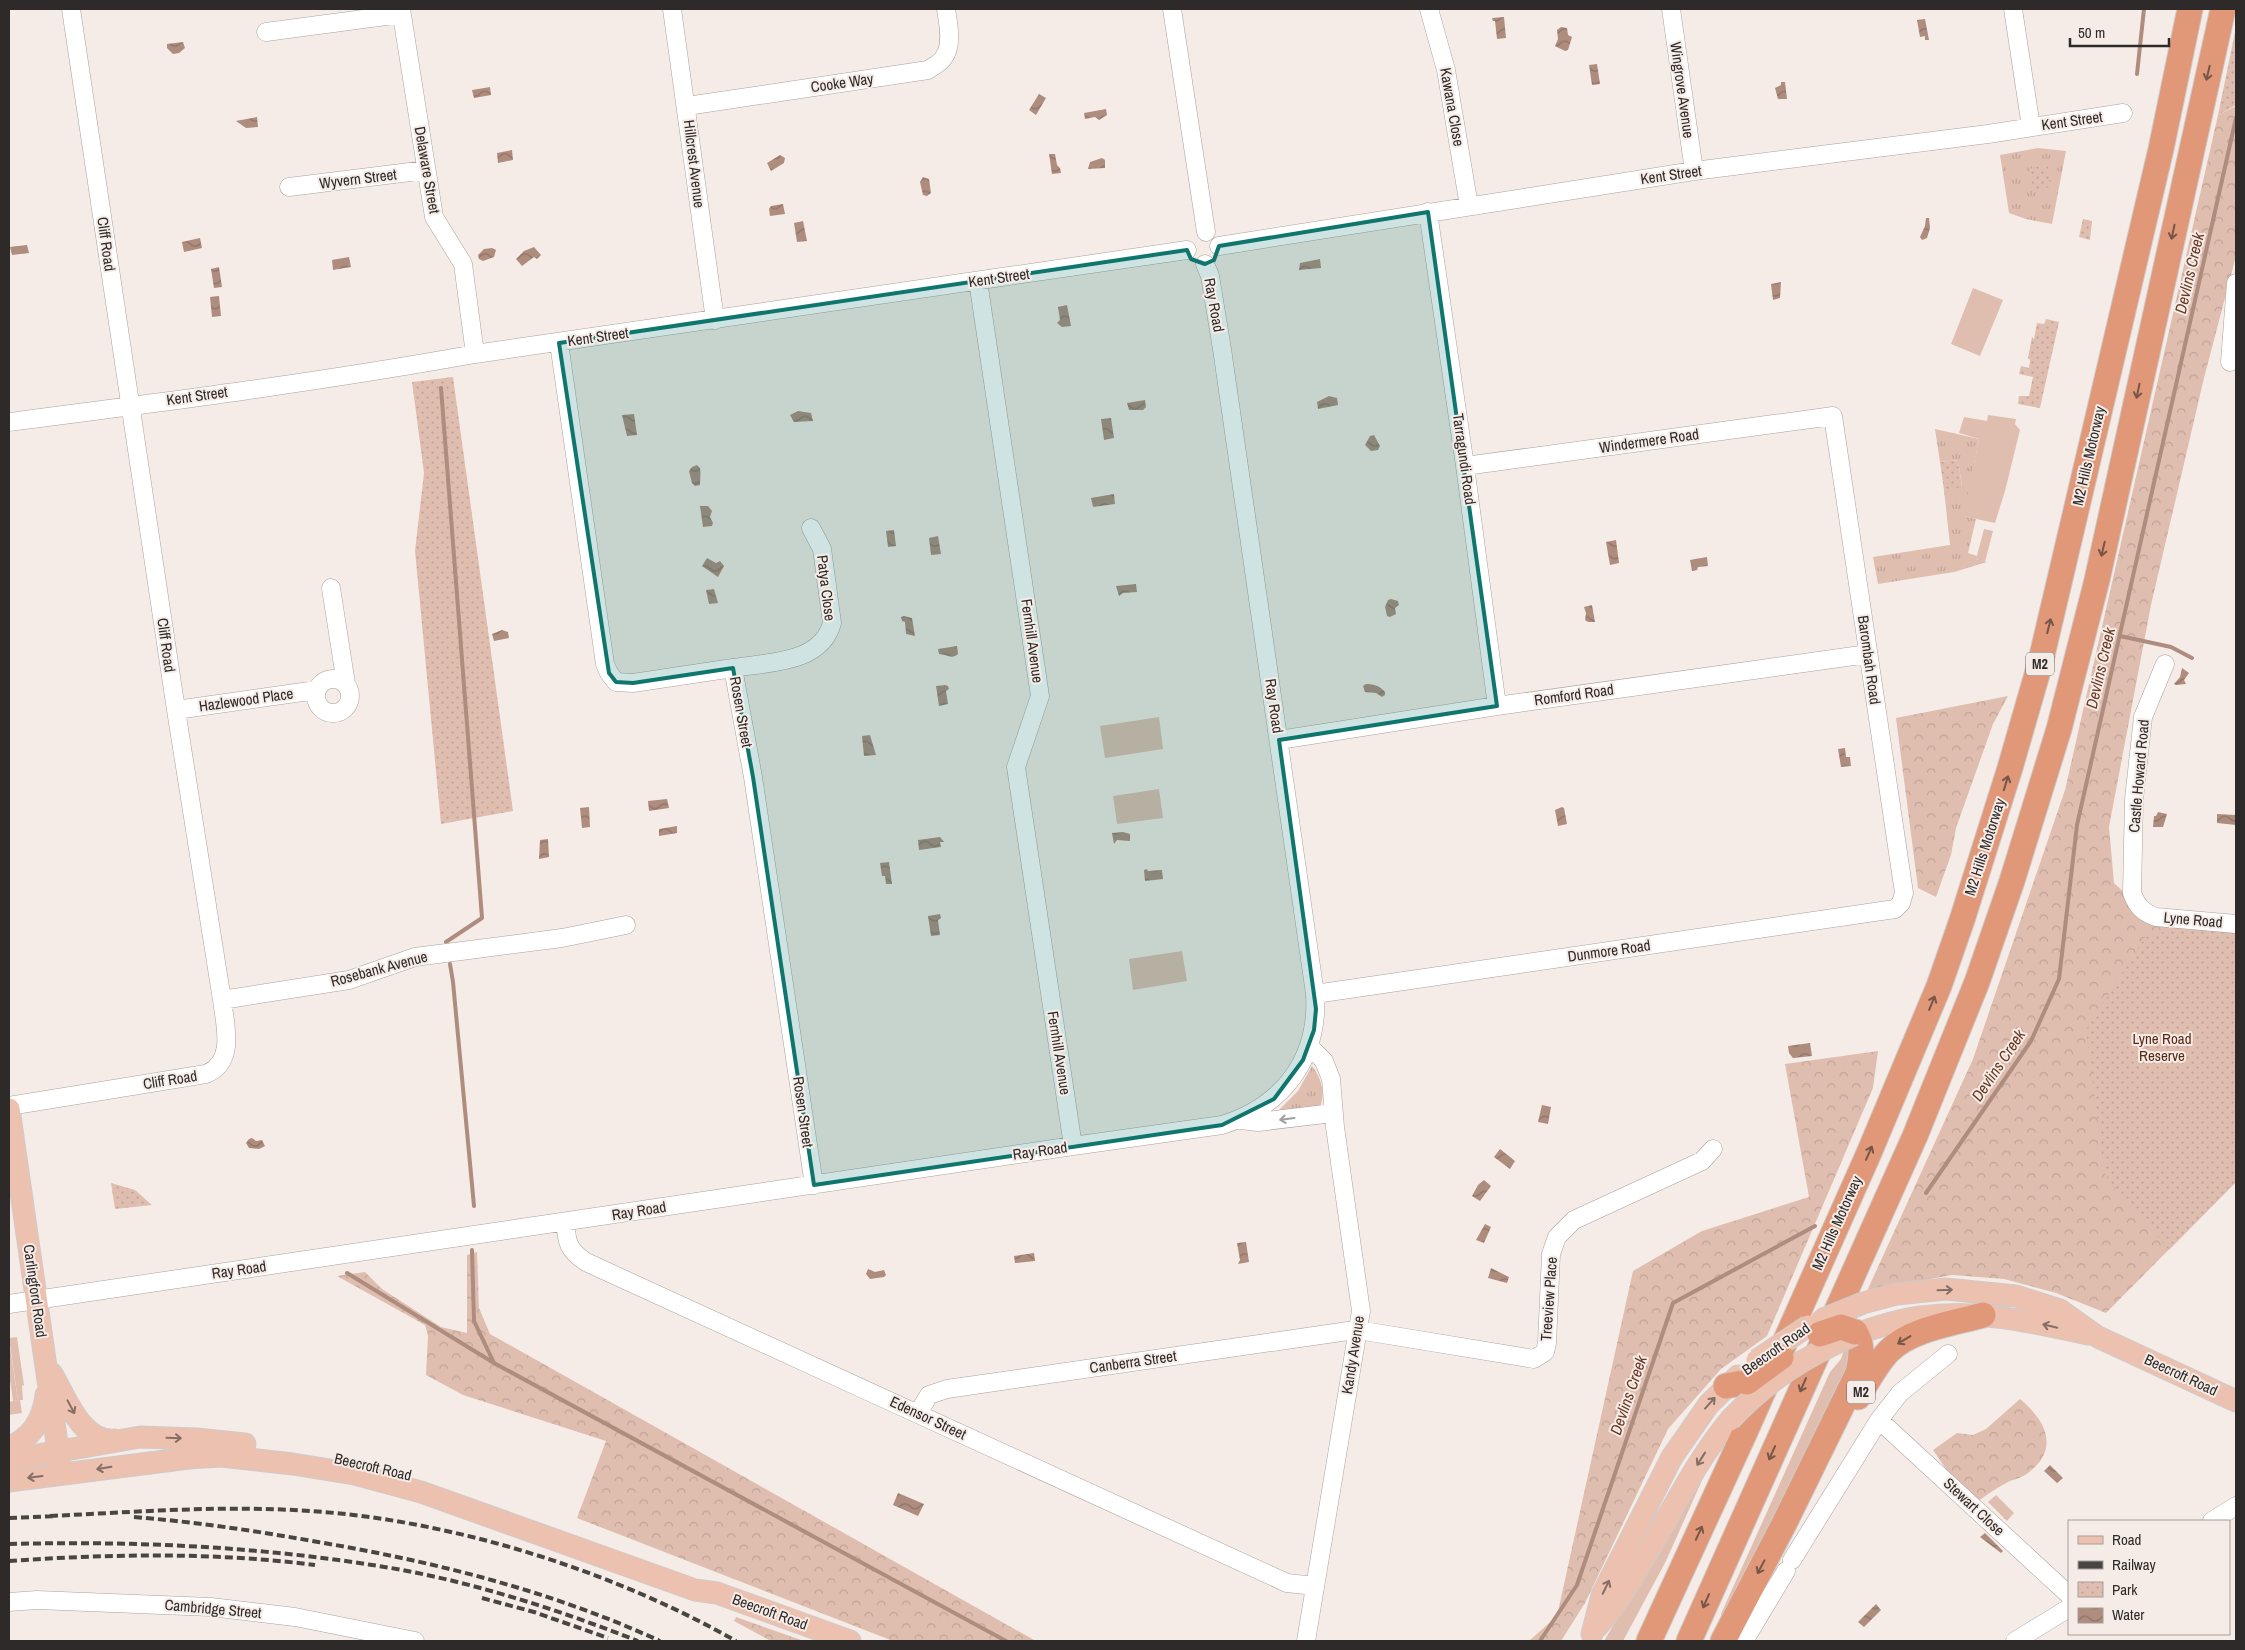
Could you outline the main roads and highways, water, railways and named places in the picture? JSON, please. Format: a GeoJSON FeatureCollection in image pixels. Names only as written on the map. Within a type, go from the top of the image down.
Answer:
{"type":"FeatureCollection","features":[{"type":"Feature","properties":{"kind":"highway","name":"M2 Hills Motorway"},"geometry":{"type":"LineString","coordinates":[[1649,1641],[1745,1432],[1872,1144],[1939,986],[1962,920],[2008,776],[2040,664],[2161,148],[2190,9]]}},
{"type":"Feature","properties":{"kind":"highway","name":"M2"},"geometry":{"type":"LineString","coordinates":[[1689,1641],[1915,1136],[1977,982],[2012,881],[2059,729],[2087,618],[2223,9]]}},
{"type":"Feature","properties":{"kind":"highway","name":"M2"},"geometry":{"type":"LineString","coordinates":[[1784,1524],[1796,1508],[1865,1384],[1888,1351],[1910,1336],[1984,1315]]}},
{"type":"Feature","properties":{"kind":"highway"},"geometry":{"type":"LineString","coordinates":[[1743,1376],[1781,1357],[1820,1334],[1841,1327],[1855,1334]]}},
{"type":"Feature","properties":{"kind":"highway","name":"M2"},"geometry":{"type":"LineString","coordinates":[[1723,1641],[1784,1524],[1858,1373],[1862,1354],[1855,1334]]}},
{"type":"Feature","properties":{"kind":"main road","name":"Carlingford Road"},"geometry":{"type":"LineString","coordinates":[[9,1108],[62,1474]]}},
{"type":"Feature","properties":{"kind":"main road","name":"Beecroft Road"},"geometry":{"type":"LineString","coordinates":[[1589,1637],[1602,1595],[1672,1457],[1709,1404],[1813,1324],[1862,1303],[1897,1294],[1946,1289],[2016,1296],[2060,1310],[2098,1336],[2236,1401]]}},
{"type":"Feature","properties":{"kind":"main road","name":"Beecroft Road"},"geometry":{"type":"LineString","coordinates":[[1589,1637],[1618,1603],[1702,1458],[1730,1420],[1774,1379],[1814,1353],[1874,1327],[1921,1316],[1984,1315],[2014,1318],[2098,1336]]}},
{"type":"Feature","properties":{"kind":"main road"},"geometry":{"type":"LineString","coordinates":[[46,1365],[82,1424],[92,1433],[110,1441],[125,1440]]}},
{"type":"Feature","properties":{"kind":"main road"},"geometry":{"type":"LineString","coordinates":[[9,1447],[30,1435],[39,1421],[46,1398],[46,1365]]}},
{"type":"Feature","properties":{"kind":"main road","name":"Beecroft Road"},"geometry":{"type":"LineString","coordinates":[[9,1460],[140,1437],[248,1445],[329,1457],[391,1469],[426,1480],[696,1577],[718,1593]]}},
{"type":"Feature","properties":{"kind":"main road","name":"Beecroft Road"},"geometry":{"type":"LineString","coordinates":[[9,1481],[180,1458],[221,1456],[259,1459],[344,1472],[421,1492],[695,1590],[718,1593],[850,1641]]}},
{"type":"Feature","properties":{"kind":"water"},"geometry":{"type":"Polygon","coordinates":[[[1504,17],[1506,38],[1497,39],[1495,21],[1492,18],[1504,17]]]}},
{"type":"Feature","properties":{"kind":"water"},"geometry":{"type":"Polygon","coordinates":[[[1925,19],[1929,40],[1925,40],[1925,36],[1920,37],[1917,20],[1925,19]]]}},
{"type":"Feature","properties":{"kind":"water"},"geometry":{"type":"Polygon","coordinates":[[[1561,27],[1567,28],[1568,35],[1572,37],[1568,50],[1565,51],[1555,46],[1558,39],[1557,30],[1561,27]]]}},
{"type":"Feature","properties":{"kind":"water"},"geometry":{"type":"Polygon","coordinates":[[[183,42],[185,48],[179,53],[173,54],[167,48],[167,44],[183,42]]]}},
{"type":"Feature","properties":{"kind":"water"},"geometry":{"type":"Polygon","coordinates":[[[1597,64],[1600,84],[1592,85],[1589,65],[1597,64]]]}},
{"type":"Feature","properties":{"kind":"water"},"geometry":{"type":"Polygon","coordinates":[[[1781,82],[1785,82],[1787,99],[1778,99],[1775,88],[1781,85],[1781,82]]]}},
{"type":"Feature","properties":{"kind":"water"},"geometry":{"type":"Polygon","coordinates":[[[490,87],[491,95],[474,98],[472,90],[490,87]]]}},
{"type":"Feature","properties":{"kind":"water"},"geometry":{"type":"Polygon","coordinates":[[[1039,94],[1046,98],[1036,115],[1029,110],[1039,94]]]}},
{"type":"Feature","properties":{"kind":"water"},"geometry":{"type":"Polygon","coordinates":[[[1106,109],[1107,115],[1099,120],[1095,117],[1085,119],[1084,113],[1106,109]]]}},
{"type":"Feature","properties":{"kind":"water"},"geometry":{"type":"Polygon","coordinates":[[[257,117],[258,127],[246,128],[236,121],[257,117]]]}},
{"type":"Feature","properties":{"kind":"water"},"geometry":{"type":"Polygon","coordinates":[[[512,150],[513,160],[498,163],[497,153],[512,150]]]}},
{"type":"Feature","properties":{"kind":"water"},"geometry":{"type":"Polygon","coordinates":[[[1049,154],[1055,154],[1061,173],[1052,174],[1049,154]]]}},
{"type":"Feature","properties":{"kind":"water"},"geometry":{"type":"Polygon","coordinates":[[[780,155],[785,158],[784,163],[771,171],[767,163],[780,155]]]}},
{"type":"Feature","properties":{"kind":"water"},"geometry":{"type":"Polygon","coordinates":[[[1102,158],[1105,160],[1105,168],[1088,169],[1090,162],[1102,158]]]}},
{"type":"Feature","properties":{"kind":"water"},"geometry":{"type":"Polygon","coordinates":[[[923,177],[929,179],[931,193],[927,196],[923,195],[920,182],[923,177]]]}},
{"type":"Feature","properties":{"kind":"water"},"geometry":{"type":"Polygon","coordinates":[[[783,204],[785,214],[770,216],[769,209],[771,206],[783,204]]]}},
{"type":"Feature","properties":{"kind":"water"},"geometry":{"type":"Polygon","coordinates":[[[1926,218],[1929,218],[1930,228],[1927,238],[1922,240],[1920,237],[1926,218]]]}},
{"type":"Feature","properties":{"kind":"water"},"geometry":{"type":"Polygon","coordinates":[[[803,221],[807,241],[797,242],[794,223],[803,221]]]}},
{"type":"Feature","properties":{"kind":"water"},"geometry":{"type":"Polygon","coordinates":[[[200,238],[202,248],[184,252],[182,242],[200,238]]]}},
{"type":"Feature","properties":{"kind":"water"},"geometry":{"type":"Polygon","coordinates":[[[27,245],[29,253],[12,255],[10,247],[27,245]]]}},
{"type":"Feature","properties":{"kind":"water"},"geometry":{"type":"Polygon","coordinates":[[[534,247],[541,255],[537,259],[534,257],[522,266],[516,259],[524,251],[534,247]]]}},
{"type":"Feature","properties":{"kind":"water"},"geometry":{"type":"Polygon","coordinates":[[[492,248],[496,250],[494,257],[483,261],[479,259],[478,255],[484,249],[492,248]]]}},
{"type":"Feature","properties":{"kind":"water"},"geometry":{"type":"Polygon","coordinates":[[[349,257],[351,267],[333,270],[332,260],[349,257]]]}},
{"type":"Feature","properties":{"kind":"water"},"geometry":{"type":"Polygon","coordinates":[[[1320,259],[1321,268],[1299,270],[1300,263],[1320,259]]]}},
{"type":"Feature","properties":{"kind":"water"},"geometry":{"type":"Polygon","coordinates":[[[219,267],[222,287],[214,288],[211,269],[219,267]]]}},
{"type":"Feature","properties":{"kind":"water"},"geometry":{"type":"Polygon","coordinates":[[[1781,282],[1780,298],[1773,300],[1771,284],[1781,282]]]}},
{"type":"Feature","properties":{"kind":"water"},"geometry":{"type":"Polygon","coordinates":[[[219,296],[221,316],[212,317],[210,297],[219,296]]]}},
{"type":"Feature","properties":{"kind":"water"},"geometry":{"type":"Polygon","coordinates":[[[1067,305],[1071,326],[1062,327],[1057,323],[1060,320],[1058,307],[1067,305]]]}},
{"type":"Feature","properties":{"kind":"water"},"geometry":{"type":"Polygon","coordinates":[[[1329,396],[1337,398],[1338,405],[1318,409],[1317,402],[1329,396]]]}},
{"type":"Feature","properties":{"kind":"water"},"geometry":{"type":"Polygon","coordinates":[[[1145,400],[1146,407],[1143,410],[1129,410],[1127,403],[1145,400]]]}},
{"type":"Feature","properties":{"kind":"water"},"geometry":{"type":"Polygon","coordinates":[[[798,411],[811,413],[813,421],[794,422],[790,415],[798,411]]]}},
{"type":"Feature","properties":{"kind":"water"},"geometry":{"type":"Polygon","coordinates":[[[634,414],[637,435],[627,436],[622,415],[634,414]]]}},
{"type":"Feature","properties":{"kind":"water"},"geometry":{"type":"Polygon","coordinates":[[[1111,418],[1114,438],[1104,440],[1101,419],[1111,418]]]}},
{"type":"Feature","properties":{"kind":"water"},"geometry":{"type":"Polygon","coordinates":[[[1374,435],[1380,446],[1378,450],[1371,451],[1365,445],[1370,436],[1374,435]]]}},
{"type":"Feature","properties":{"kind":"water"},"geometry":{"type":"Polygon","coordinates":[[[697,465],[700,468],[700,485],[695,486],[692,483],[689,471],[697,465]]]}},
{"type":"Feature","properties":{"kind":"water"},"geometry":{"type":"Polygon","coordinates":[[[1114,494],[1115,504],[1093,507],[1091,498],[1114,494]]]}},
{"type":"Feature","properties":{"kind":"water"},"geometry":{"type":"Polygon","coordinates":[[[700,506],[708,506],[712,511],[710,517],[713,523],[712,526],[703,527],[700,506]]]}},
{"type":"Feature","properties":{"kind":"water"},"geometry":{"type":"Polygon","coordinates":[[[894,530],[896,546],[888,547],[886,531],[894,530]]]}},
{"type":"Feature","properties":{"kind":"water"},"geometry":{"type":"Polygon","coordinates":[[[938,536],[941,554],[931,555],[929,538],[938,536]]]}},
{"type":"Feature","properties":{"kind":"water"},"geometry":{"type":"Polygon","coordinates":[[[1616,540],[1619,563],[1610,565],[1606,542],[1616,540]]]}},
{"type":"Feature","properties":{"kind":"water"},"geometry":{"type":"Polygon","coordinates":[[[1707,557],[1708,566],[1698,567],[1697,570],[1692,571],[1690,560],[1707,557]]]}},
{"type":"Feature","properties":{"kind":"water"},"geometry":{"type":"Polygon","coordinates":[[[707,558],[716,563],[720,561],[724,566],[718,577],[702,566],[707,558]]]}},
{"type":"Feature","properties":{"kind":"water"},"geometry":{"type":"Polygon","coordinates":[[[1136,584],[1137,592],[1123,593],[1119,596],[1116,586],[1136,584]]]}},
{"type":"Feature","properties":{"kind":"water"},"geometry":{"type":"Polygon","coordinates":[[[714,589],[718,603],[709,604],[706,590],[714,589]]]}},
{"type":"Feature","properties":{"kind":"water"},"geometry":{"type":"Polygon","coordinates":[[[1388,600],[1398,601],[1399,605],[1395,608],[1396,614],[1390,617],[1387,616],[1385,607],[1388,600]]]}},
{"type":"Feature","properties":{"kind":"water"},"geometry":{"type":"Polygon","coordinates":[[[1592,605],[1595,622],[1588,622],[1585,620],[1586,613],[1584,607],[1592,605]]]}},
{"type":"Feature","properties":{"kind":"water"},"geometry":{"type":"Polygon","coordinates":[[[901,617],[912,618],[915,636],[906,634],[905,622],[902,621],[901,617]]]}},
{"type":"Feature","properties":{"kind":"water"},"geometry":{"type":"Polygon","coordinates":[[[502,630],[508,632],[509,638],[494,641],[492,634],[502,630]]]}},
{"type":"Feature","properties":{"kind":"water"},"geometry":{"type":"Polygon","coordinates":[[[957,646],[958,654],[956,656],[951,657],[939,654],[938,649],[957,646]]]}},
{"type":"Feature","properties":{"kind":"water"},"geometry":{"type":"Polygon","coordinates":[[[2182,668],[2189,673],[2184,680],[2186,684],[2176,685],[2174,684],[2180,677],[2182,668]]]}},
{"type":"Feature","properties":{"kind":"water"},"geometry":{"type":"Polygon","coordinates":[[[1366,684],[1379,687],[1385,692],[1385,695],[1382,697],[1376,693],[1365,692],[1363,686],[1366,684]]]}},
{"type":"Feature","properties":{"kind":"water"},"geometry":{"type":"Polygon","coordinates":[[[945,685],[949,689],[946,691],[948,704],[939,706],[936,686],[945,685]]]}},
{"type":"Feature","properties":{"kind":"water"},"geometry":{"type":"Polygon","coordinates":[[[870,735],[876,755],[864,756],[862,736],[870,735]]]}},
{"type":"Feature","properties":{"kind":"water"},"geometry":{"type":"Polygon","coordinates":[[[1845,748],[1846,757],[1850,757],[1851,766],[1841,767],[1838,749],[1845,748]]]}},
{"type":"Feature","properties":{"kind":"water"},"geometry":{"type":"Polygon","coordinates":[[[667,799],[669,808],[649,811],[648,801],[667,799]]]}},
{"type":"Feature","properties":{"kind":"water"},"geometry":{"type":"Polygon","coordinates":[[[589,807],[590,827],[582,828],[580,808],[589,807]]]}},
{"type":"Feature","properties":{"kind":"water"},"geometry":{"type":"Polygon","coordinates":[[[1564,808],[1567,824],[1558,826],[1555,810],[1564,808]]]}},
{"type":"Feature","properties":{"kind":"water"},"geometry":{"type":"Polygon","coordinates":[[[2158,812],[2167,814],[2163,827],[2153,827],[2154,816],[2158,812]]]}},
{"type":"Feature","properties":{"kind":"water"},"geometry":{"type":"Polygon","coordinates":[[[2217,814],[2236,815],[2236,825],[2217,823],[2217,814]]]}},
{"type":"Feature","properties":{"kind":"water"},"geometry":{"type":"Polygon","coordinates":[[[677,826],[677,833],[659,836],[659,829],[677,826]]]}},
{"type":"Feature","properties":{"kind":"water"},"geometry":{"type":"Polygon","coordinates":[[[1123,832],[1130,834],[1130,841],[1117,840],[1114,844],[1112,833],[1123,832]]]}},
{"type":"Feature","properties":{"kind":"water"},"geometry":{"type":"Polygon","coordinates":[[[940,837],[944,842],[940,842],[941,847],[919,850],[918,840],[940,837]]]}},
{"type":"Feature","properties":{"kind":"water"},"geometry":{"type":"Polygon","coordinates":[[[548,839],[549,857],[539,859],[540,840],[548,839]]]}},
{"type":"Feature","properties":{"kind":"water"},"geometry":{"type":"Polygon","coordinates":[[[889,862],[892,884],[886,884],[885,876],[882,876],[880,863],[889,862]]]}},
{"type":"Feature","properties":{"kind":"water"},"geometry":{"type":"Polygon","coordinates":[[[1147,869],[1148,871],[1162,870],[1163,879],[1145,881],[1144,870],[1147,869]]]}},
{"type":"Feature","properties":{"kind":"water"},"geometry":{"type":"Polygon","coordinates":[[[940,914],[941,918],[938,920],[940,935],[931,936],[928,916],[940,914]]]}},
{"type":"Feature","properties":{"kind":"water"},"geometry":{"type":"Polygon","coordinates":[[[1810,1043],[1812,1056],[1793,1058],[1789,1053],[1788,1046],[1810,1043]]]}},
{"type":"Feature","properties":{"kind":"water"},"geometry":{"type":"Polygon","coordinates":[[[1542,1105],[1551,1107],[1548,1124],[1538,1122],[1542,1105]]]}},
{"type":"Feature","properties":{"kind":"water"},"geometry":{"type":"Polygon","coordinates":[[[252,1138],[256,1141],[262,1140],[265,1146],[259,1149],[249,1148],[246,1143],[252,1138]]]}},
{"type":"Feature","properties":{"kind":"water"},"geometry":{"type":"Polygon","coordinates":[[[1500,1149],[1515,1161],[1510,1169],[1494,1157],[1500,1149]]]}},
{"type":"Feature","properties":{"kind":"water"},"geometry":{"type":"Polygon","coordinates":[[[1484,1180],[1491,1186],[1480,1201],[1472,1196],[1478,1185],[1484,1180]]]}},
{"type":"Feature","properties":{"kind":"water"},"geometry":{"type":"Polygon","coordinates":[[[1485,1224],[1491,1227],[1484,1243],[1476,1240],[1485,1224]]]}},
{"type":"Feature","properties":{"kind":"water"},"geometry":{"type":"Polygon","coordinates":[[[1246,1242],[1249,1262],[1238,1264],[1240,1260],[1237,1243],[1246,1242]]]}},
{"type":"Feature","properties":{"kind":"water"},"geometry":{"type":"Polygon","coordinates":[[[1034,1253],[1035,1261],[1015,1263],[1014,1256],[1034,1253]]]}},
{"type":"Feature","properties":{"kind":"water"},"geometry":{"type":"Polygon","coordinates":[[[1491,1268],[1509,1277],[1507,1283],[1488,1278],[1491,1268]]]}},
{"type":"Feature","properties":{"kind":"water"},"geometry":{"type":"Polygon","coordinates":[[[868,1269],[875,1272],[884,1270],[886,1275],[870,1279],[866,1274],[868,1269]]]}},
{"type":"Feature","properties":{"kind":"water"},"geometry":{"type":"Polygon","coordinates":[[[2050,1465],[2063,1478],[2057,1483],[2044,1471],[2050,1465]]]}},
{"type":"Feature","properties":{"kind":"water"},"geometry":{"type":"Polygon","coordinates":[[[898,1493],[924,1504],[918,1516],[893,1505],[898,1493]]]}},
{"type":"Feature","properties":{"kind":"water"},"geometry":{"type":"Polygon","coordinates":[[[1985,1533],[2003,1551],[2001,1553],[1980,1537],[1985,1533]]]}},
{"type":"Feature","properties":{"kind":"water"},"geometry":{"type":"Polygon","coordinates":[[[1876,1604],[1881,1610],[1864,1627],[1858,1622],[1876,1604]]]}},
{"type":"Feature","properties":{"kind":"waterway"},"geometry":{"type":"LineString","coordinates":[[2137,74],[2144,9]]}},
{"type":"Feature","properties":{"kind":"waterway","name":"Devlins Creek"},"geometry":{"type":"LineString","coordinates":[[1926,1193],[2031,1041],[2059,979],[2077,825],[2236,118]]}},
{"type":"Feature","properties":{"kind":"waterway"},"geometry":{"type":"LineString","coordinates":[[441,388],[482,918],[446,942]]}},
{"type":"Feature","properties":{"kind":"waterway"},"geometry":{"type":"LineString","coordinates":[[2120,636],[2171,647],[2192,658]]}},
{"type":"Feature","properties":{"kind":"waterway"},"geometry":{"type":"LineString","coordinates":[[450,964],[474,1206]]}},
{"type":"Feature","properties":{"kind":"waterway","name":"Devlins Creek"},"geometry":{"type":"LineString","coordinates":[[1540,1641],[1577,1585],[1673,1303],[1815,1226]]}},
{"type":"Feature","properties":{"kind":"waterway"},"geometry":{"type":"LineString","coordinates":[[472,1250],[474,1321],[494,1363]]}},
{"type":"Feature","properties":{"kind":"waterway"},"geometry":{"type":"LineString","coordinates":[[347,1273],[494,1363],[1006,1641]]}},
{"type":"Feature","properties":{"kind":"railway"},"geometry":{"type":"LineString","coordinates":[[50,1516],[180,1510],[277,1509],[364,1516],[419,1525],[530,1553],[585,1571],[638,1592],[736,1641]]}},
{"type":"Feature","properties":{"kind":"railway"},"geometry":{"type":"LineString","coordinates":[[9,1518],[56,1516]]}},
{"type":"Feature","properties":{"kind":"railway"},"geometry":{"type":"LineString","coordinates":[[134,1517],[272,1534],[362,1550],[449,1569],[492,1580],[577,1607],[660,1641]]}},
{"type":"Feature","properties":{"kind":"railway"},"geometry":{"type":"LineString","coordinates":[[9,1544],[100,1543],[191,1546],[282,1553],[372,1565],[473,1586],[574,1617],[638,1641]]}},
{"type":"Feature","properties":{"kind":"railway"},"geometry":{"type":"LineString","coordinates":[[9,1561],[85,1557],[200,1556],[315,1565]]}},
{"type":"Feature","properties":{"kind":"railway"},"geometry":{"type":"LineString","coordinates":[[482,1598],[534,1612],[608,1638]]}},
{"type":"Feature","properties":{"kind":"park label","name":"Lyne Road Reserve"},"geometry":{"type":"Point","coordinates":[2162,1048]}}]}
